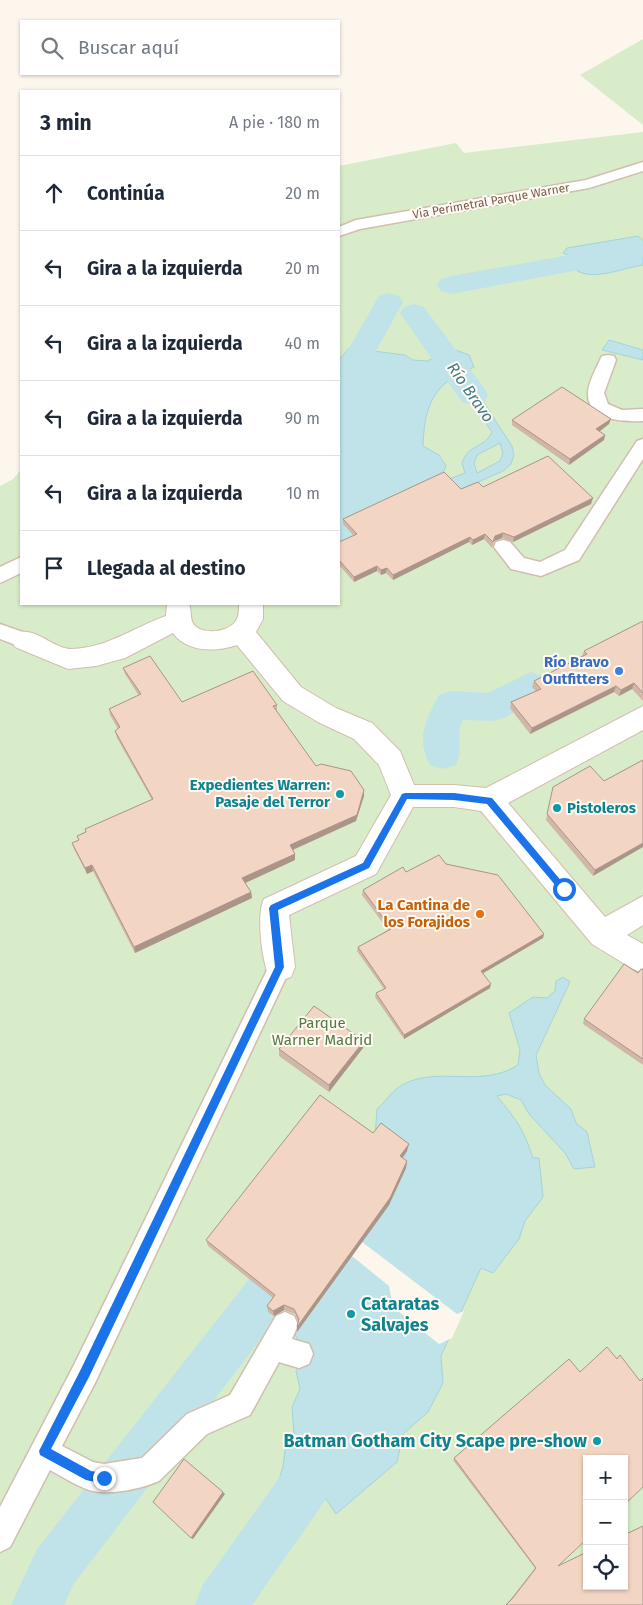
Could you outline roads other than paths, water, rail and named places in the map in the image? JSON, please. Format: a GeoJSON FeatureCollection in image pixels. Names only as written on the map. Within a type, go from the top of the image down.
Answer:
{"type":"FeatureCollection","features":[{"type":"Feature","properties":{"kind":"street"},"geometry":{"type":"LineString","coordinates":[[24,640],[68,659],[96,656],[116,651],[156,629],[178,613],[193,637],[218,641],[241,632],[248,624],[252,615],[251,605]]}},
{"type":"Feature","properties":{"kind":"street"},"geometry":{"type":"LineString","coordinates":[[241,632],[292,694],[327,715],[363,731],[390,759],[405,796]]}},
{"type":"Feature","properties":{"kind":"street"},"geometry":{"type":"LineString","coordinates":[[405,796],[454,796],[489,800],[643,717]]}},
{"type":"Feature","properties":{"kind":"street"},"geometry":{"type":"LineString","coordinates":[[280,967],[274,908],[366,865],[405,796]]}},
{"type":"Feature","properties":{"kind":"street"},"geometry":{"type":"LineString","coordinates":[[489,800],[602,935],[643,960]]}},
{"type":"Feature","properties":{"kind":"street"},"geometry":{"type":"LineString","coordinates":[[602,935],[643,908]]}},
{"type":"Feature","properties":{"kind":"lane","name":"Via Perimetral Parque Warner"},"geometry":{"type":"LineString","coordinates":[[340,232],[356,225],[589,184],[643,166]]}},
{"type":"Feature","properties":{"kind":"lane"},"geometry":{"type":"LineString","coordinates":[[608,360],[596,393],[601,407],[620,416],[643,416]]}},
{"type":"Feature","properties":{"kind":"lane"},"geometry":{"type":"LineString","coordinates":[[503,547],[518,564],[541,569],[572,555],[643,445]]}},
{"type":"Feature","properties":{"kind":"lane"},"geometry":{"type":"LineString","coordinates":[[0,576],[20,565]]}},
{"type":"Feature","properties":{"kind":"lane"},"geometry":{"type":"LineString","coordinates":[[0,631],[24,640]]}},
{"type":"Feature","properties":{"kind":"lane"},"geometry":{"type":"LineString","coordinates":[[0,1537],[85,1373],[280,967]]}},
{"type":"Feature","properties":{"kind":"lane"},"geometry":{"type":"LineString","coordinates":[[44,1451],[90,1476],[104,1478],[149,1471],[197,1424],[240,1405],[279,1336],[299,1354]]}},
{"type":"Feature","properties":{"kind":"water"},"geometry":{"type":"Polygon","coordinates":[[[638,236],[643,240],[643,265],[615,272],[594,275],[585,274],[577,271],[571,265],[586,263],[563,253],[567,248],[638,236]]]}},
{"type":"Feature","properties":{"kind":"water"},"geometry":{"type":"Polygon","coordinates":[[[609,340],[643,350],[643,360],[602,350],[609,340]]]}},
{"type":"Feature","properties":{"kind":"water"},"geometry":{"type":"Polygon","coordinates":[[[349,348],[405,355],[413,360],[427,361],[453,349],[469,355],[474,367],[464,372],[512,446],[514,455],[511,464],[503,471],[340,544],[340,359],[349,348]],[[454,377],[445,383],[433,398],[426,416],[423,446],[439,455],[446,466],[442,475],[447,480],[465,473],[462,463],[468,452],[485,441],[492,432],[454,377]],[[500,443],[477,455],[474,463],[477,473],[500,461],[503,453],[500,443]]]}},
{"type":"Feature","properties":{"kind":"water"},"geometry":{"type":"Polygon","coordinates":[[[563,977],[570,982],[536,1055],[539,1073],[545,1085],[571,1109],[576,1123],[587,1132],[595,1167],[574,1169],[565,1153],[529,1114],[521,1100],[506,1094],[497,1096],[519,1125],[533,1158],[539,1158],[543,1197],[525,1221],[519,1239],[493,1273],[481,1268],[441,1356],[443,1383],[428,1412],[403,1434],[397,1462],[336,1514],[326,1499],[307,1496],[295,1483],[284,1499],[274,1495],[283,1467],[285,1450],[294,1434],[292,1407],[300,1389],[296,1371],[304,1357],[295,1334],[389,1205],[399,1163],[407,1151],[375,1137],[377,1109],[399,1087],[416,1079],[445,1076],[475,1077],[504,1072],[518,1065],[520,1050],[509,1013],[533,997],[547,998],[555,991],[556,981],[563,977]]]}},
{"type":"Feature","properties":{"kind":"waterway","name":"Río Bravo"},"geometry":{"type":"LineString","coordinates":[[451,285],[643,250]]}},
{"type":"Feature","properties":{"kind":"waterway","name":"Río Bravo"},"geometry":{"type":"LineString","coordinates":[[340,389],[389,302]]}},
{"type":"Feature","properties":{"kind":"waterway","name":"Río Bravo"},"geometry":{"type":"LineString","coordinates":[[414,313],[473,395]]}},
{"type":"Feature","properties":{"kind":"waterway"},"geometry":{"type":"LineString","coordinates":[[443,754],[440,729],[452,705],[493,707],[531,686]]}},
{"type":"Feature","properties":{"kind":"waterway","name":"Cataratas Salvajes"},"geometry":{"type":"LineString","coordinates":[[37,1605],[55,1567],[299,1252]]}},
{"type":"Feature","properties":{"kind":"waterway","name":"Cataratas Salvajes"},"geometry":{"type":"LineString","coordinates":[[221,1605],[332,1447]]}},
{"type":"Feature","properties":{"kind":"place","name":"Río Bravo Outfitters"},"geometry":{"type":"Point","coordinates":[619,671]}},
{"type":"Feature","properties":{"kind":"place","name":"Expedientes Warren: Pasaje del Terror"},"geometry":{"type":"Point","coordinates":[340,794]}},
{"type":"Feature","properties":{"kind":"place","name":"Pistoleros"},"geometry":{"type":"Point","coordinates":[557,808]}},
{"type":"Feature","properties":{"kind":"place","name":"La Cantina de los Forajidos"},"geometry":{"type":"Point","coordinates":[480,914]}},
{"type":"Feature","properties":{"kind":"place","name":"Cataratas Salvajes"},"geometry":{"type":"Point","coordinates":[351,1314]}},
{"type":"Feature","properties":{"kind":"place","name":"Batman Gotham City Scape pre-show"},"geometry":{"type":"Point","coordinates":[597,1441]}},
{"type":"Feature","properties":{"kind":"park label","name":"Parque Warner Madrid"},"geometry":{"type":"Point","coordinates":[322,1032]}}]}
